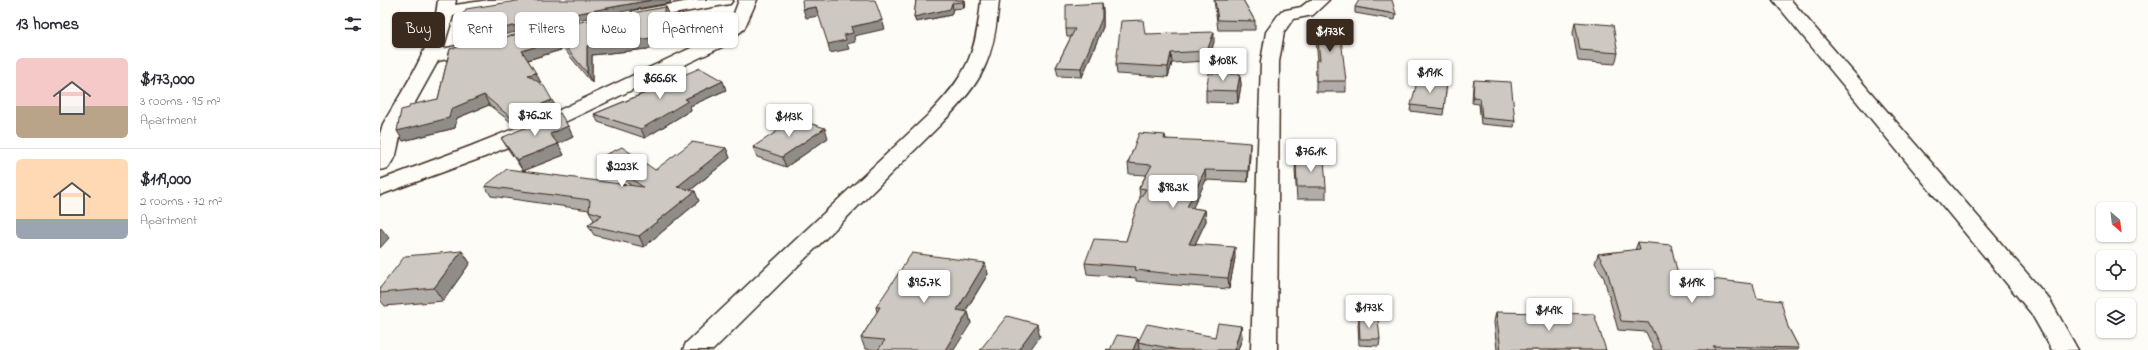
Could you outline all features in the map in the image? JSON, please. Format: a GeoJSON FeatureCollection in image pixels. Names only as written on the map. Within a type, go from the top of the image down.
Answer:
{"type":"FeatureCollection","features":[{"type":"Feature","properties":{"kind":"street"},"geometry":{"type":"LineString","coordinates":[[380,163],[384,155],[386,125],[431,57],[446,6],[521,0]]}},
{"type":"Feature","properties":{"kind":"street"},"geometry":{"type":"LineString","coordinates":[[640,15],[724,0]]}},
{"type":"Feature","properties":{"kind":"street"},"geometry":{"type":"LineString","coordinates":[[380,188],[479,151],[560,117],[716,43],[735,30],[742,21],[748,0]]}},
{"type":"Feature","properties":{"kind":"street"},"geometry":{"type":"LineString","coordinates":[[696,350],[811,241],[937,117],[962,89],[975,69],[987,38],[990,0]]}},
{"type":"Feature","properties":{"kind":"street"},"geometry":{"type":"LineString","coordinates":[[1264,350],[1268,211],[1267,137],[1270,62],[1275,32],[1287,15],[1307,11],[1320,0]]}},
{"type":"Feature","properties":{"kind":"street"},"geometry":{"type":"LineString","coordinates":[[1782,0],[2041,307],[2065,350]]}},
{"type":"Feature","properties":{"kind":"street"},"geometry":{"type":"LineString","coordinates":[[431,57],[474,48]]}},
{"type":"Feature","properties":{"kind":"building"},"geometry":{"type":"Polygon","coordinates":[[[523,0],[652,0],[579,13],[515,12],[515,26],[507,27],[507,12],[464,12],[466,9],[523,0]]]}},
{"type":"Feature","properties":{"kind":"building"},"geometry":{"type":"Polygon","coordinates":[[[802,0],[875,0],[882,20],[851,27],[853,33],[844,35],[846,40],[828,44],[816,7],[803,9],[802,0]]]}},
{"type":"Feature","properties":{"kind":"building"},"geometry":{"type":"Polygon","coordinates":[[[916,0],[963,0],[963,2],[952,3],[950,9],[914,17],[916,0]]]}},
{"type":"Feature","properties":{"kind":"building"},"geometry":{"type":"Polygon","coordinates":[[[1215,0],[1243,0],[1255,21],[1218,20],[1215,0]]]}},
{"type":"Feature","properties":{"kind":"building"},"geometry":{"type":"Polygon","coordinates":[[[1359,0],[1392,0],[1396,14],[1355,7],[1359,0]]]}},
{"type":"Feature","properties":{"kind":"building"},"geometry":{"type":"Polygon","coordinates":[[[1102,3],[1102,18],[1081,68],[1056,67],[1075,29],[1066,29],[1066,5],[1102,3]]]}},
{"type":"Feature","properties":{"kind":"building"},"geometry":{"type":"Polygon","coordinates":[[[666,7],[664,12],[648,12],[648,38],[640,39],[640,12],[637,12],[666,7]]]}},
{"type":"Feature","properties":{"kind":"building"},"geometry":{"type":"Polygon","coordinates":[[[1143,20],[1145,34],[1214,32],[1207,51],[1171,53],[1168,67],[1116,64],[1121,21],[1143,20]]]}},
{"type":"Feature","properties":{"kind":"building"},"geometry":{"type":"Polygon","coordinates":[[[587,21],[587,73],[566,48],[579,48],[579,22],[587,21]]]}},
{"type":"Feature","properties":{"kind":"building"},"geometry":{"type":"Polygon","coordinates":[[[1316,22],[1339,22],[1346,81],[1316,81],[1316,60],[1320,60],[1316,22]]]}},
{"type":"Feature","properties":{"kind":"building"},"geometry":{"type":"Polygon","coordinates":[[[1575,22],[1613,25],[1618,53],[1580,50],[1575,22]]]}},
{"type":"Feature","properties":{"kind":"building"},"geometry":{"type":"Polygon","coordinates":[[[515,35],[515,48],[531,48],[522,51],[536,73],[528,75],[544,86],[552,100],[510,117],[484,95],[451,109],[449,118],[397,131],[401,110],[409,108],[410,105],[438,99],[450,49],[507,48],[507,37],[515,35]]]}},
{"type":"Feature","properties":{"kind":"building"},"geometry":{"type":"Polygon","coordinates":[[[700,68],[723,81],[685,99],[688,101],[641,129],[594,114],[672,82],[670,81],[700,68]]]}},
{"type":"Feature","properties":{"kind":"building"},"geometry":{"type":"Polygon","coordinates":[[[1209,73],[1240,74],[1237,91],[1206,90],[1209,73]]]}},
{"type":"Feature","properties":{"kind":"building"},"geometry":{"type":"Polygon","coordinates":[[[1418,78],[1447,82],[1444,109],[1411,105],[1418,78]]]}},
{"type":"Feature","properties":{"kind":"building"},"geometry":{"type":"Polygon","coordinates":[[[1474,80],[1511,82],[1515,121],[1482,118],[1480,98],[1473,97],[1474,80]]]}},
{"type":"Feature","properties":{"kind":"building"},"geometry":{"type":"Polygon","coordinates":[[[560,113],[568,126],[550,134],[558,144],[517,160],[501,138],[560,113]]]}},
{"type":"Feature","properties":{"kind":"building"},"geometry":{"type":"Polygon","coordinates":[[[796,119],[825,128],[782,157],[753,147],[796,119]]]}},
{"type":"Feature","properties":{"kind":"building"},"geometry":{"type":"Polygon","coordinates":[[[1139,133],[1165,135],[1164,139],[1215,140],[1250,143],[1248,171],[1205,170],[1187,207],[1205,210],[1189,244],[1235,247],[1228,278],[1135,270],[1136,267],[1085,263],[1094,239],[1126,241],[1139,200],[1146,189],[1139,188],[1152,165],[1128,163],[1139,133]]]}},
{"type":"Feature","properties":{"kind":"building"},"geometry":{"type":"Polygon","coordinates":[[[692,142],[726,148],[677,187],[695,191],[639,236],[588,225],[602,215],[589,211],[590,200],[485,186],[507,169],[643,187],[601,157],[622,147],[655,170],[692,142]]]}},
{"type":"Feature","properties":{"kind":"building"},"geometry":{"type":"Polygon","coordinates":[[[1296,159],[1324,159],[1326,187],[1297,187],[1296,159]]]}},
{"type":"Feature","properties":{"kind":"building"},"geometry":{"type":"Polygon","coordinates":[[[1638,242],[1671,245],[1678,275],[1753,284],[1757,298],[1781,301],[1788,327],[1799,348],[1713,346],[1715,350],[1662,350],[1649,323],[1621,321],[1607,270],[1598,254],[1640,249],[1638,242]]]}},
{"type":"Feature","properties":{"kind":"building"},"geometry":{"type":"Polygon","coordinates":[[[462,251],[434,288],[380,293],[380,288],[405,256],[462,251]]]}},
{"type":"Feature","properties":{"kind":"building"},"geometry":{"type":"Polygon","coordinates":[[[912,253],[985,263],[957,310],[968,312],[945,350],[878,350],[885,340],[861,338],[880,307],[876,307],[912,253]]]}},
{"type":"Feature","properties":{"kind":"building"},"geometry":{"type":"Polygon","coordinates":[[[1496,312],[1594,314],[1606,350],[1501,350],[1496,312]]]}},
{"type":"Feature","properties":{"kind":"building"},"geometry":{"type":"Polygon","coordinates":[[[1007,316],[1037,324],[1018,350],[980,350],[1007,316]]]}},
{"type":"Feature","properties":{"kind":"building"},"geometry":{"type":"Polygon","coordinates":[[[1359,318],[1378,319],[1380,339],[1360,339],[1359,318]]]}},
{"type":"Feature","properties":{"kind":"building"},"geometry":{"type":"Polygon","coordinates":[[[1218,323],[1241,326],[1234,350],[1179,350],[1138,342],[1147,324],[1215,337],[1218,323]]]}},
{"type":"Feature","properties":{"kind":"building"},"geometry":{"type":"Polygon","coordinates":[[[1117,335],[1138,338],[1133,350],[1110,350],[1117,335]]]}}]}
